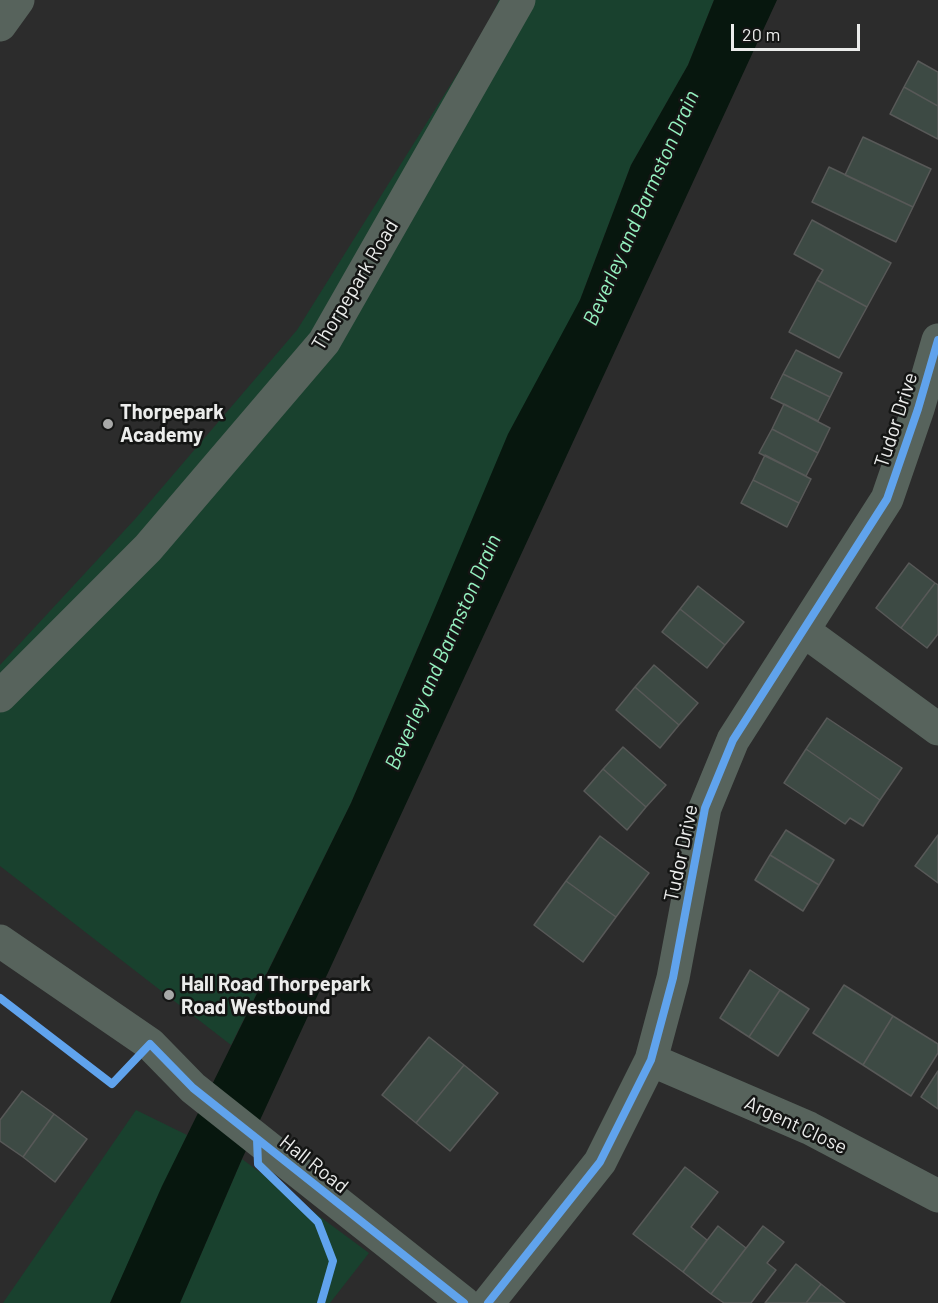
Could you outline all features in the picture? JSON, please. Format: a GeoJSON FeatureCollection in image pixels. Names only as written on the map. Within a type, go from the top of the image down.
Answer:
{"type":"FeatureCollection","features":[{"type":"Feature","properties":{"kind":"street"},"geometry":{"type":"LineString","coordinates":[[0,25],[18,0]]}},
{"type":"Feature","properties":{"kind":"street","name":"Thorpepark Road"},"geometry":{"type":"LineString","coordinates":[[0,696],[148,548],[324,342],[519,0]]}},
{"type":"Feature","properties":{"kind":"street","name":"Tudor Drive"},"geometry":{"type":"LineString","coordinates":[[488,1303],[600,1162],[651,1060],[673,978],[705,808],[733,740],[887,499],[918,410],[938,340]]}},
{"type":"Feature","properties":{"kind":"street"},"geometry":{"type":"LineString","coordinates":[[804,631],[938,729]]}},
{"type":"Feature","properties":{"kind":"street","name":"Hall Road"},"geometry":{"type":"LineString","coordinates":[[0,941],[150,1044],[193,1088],[464,1303]]}},
{"type":"Feature","properties":{"kind":"street","name":"Argent Close"},"geometry":{"type":"LineString","coordinates":[[651,1060],[809,1128],[938,1196]]}},
{"type":"Feature","properties":{"kind":"green space"},"geometry":{"type":"Polygon","coordinates":[[[499,0],[714,0],[688,65],[631,165],[580,300],[429,622],[351,803],[231,1045],[0,866],[0,665],[136,518],[297,330],[486,28],[499,0]]]}},
{"type":"Feature","properties":{"kind":"green space"},"geometry":{"type":"Polygon","coordinates":[[[136,1110],[187,1135],[110,1303],[3,1303],[136,1110]]]}},
{"type":"Feature","properties":{"kind":"green space"},"geometry":{"type":"Polygon","coordinates":[[[242,1159],[369,1253],[330,1303],[180,1303],[242,1159]]]}},
{"type":"Feature","properties":{"kind":"water","name":"Beverley and Barmston Drain"},"geometry":{"type":"Polygon","coordinates":[[[714,0],[777,0],[242,1159],[180,1303],[110,1303],[162,1186],[351,803],[508,434],[580,300],[631,165],[688,65],[714,0]]]}},
{"type":"Feature","properties":{"kind":"building"},"geometry":{"type":"Polygon","coordinates":[[[918,61],[938,72],[938,106],[904,87],[918,61]]]}},
{"type":"Feature","properties":{"kind":"building"},"geometry":{"type":"Polygon","coordinates":[[[904,87],[938,106],[938,139],[890,114],[904,87]]]}},
{"type":"Feature","properties":{"kind":"building"},"geometry":{"type":"Polygon","coordinates":[[[863,137],[931,169],[913,207],[845,175],[863,137]]]}},
{"type":"Feature","properties":{"kind":"building"},"geometry":{"type":"Polygon","coordinates":[[[829,167],[913,207],[896,242],[812,202],[829,167]]]}},
{"type":"Feature","properties":{"kind":"building"},"geometry":{"type":"Polygon","coordinates":[[[812,220],[891,263],[867,307],[817,280],[823,270],[794,254],[812,220]]]}},
{"type":"Feature","properties":{"kind":"building"},"geometry":{"type":"Polygon","coordinates":[[[817,280],[867,307],[839,358],[789,332],[817,280]]]}},
{"type":"Feature","properties":{"kind":"building"},"geometry":{"type":"Polygon","coordinates":[[[796,350],[842,373],[830,397],[783,374],[796,350]]]}},
{"type":"Feature","properties":{"kind":"building"},"geometry":{"type":"Polygon","coordinates":[[[783,374],[830,397],[818,421],[771,398],[783,374]]]}},
{"type":"Feature","properties":{"kind":"building"},"geometry":{"type":"Polygon","coordinates":[[[784,404],[830,428],[818,453],[772,429],[784,404]]]}},
{"type":"Feature","properties":{"kind":"building"},"geometry":{"type":"Polygon","coordinates":[[[772,429],[818,453],[806,476],[759,453],[772,429]]]}},
{"type":"Feature","properties":{"kind":"building"},"geometry":{"type":"Polygon","coordinates":[[[765,455],[811,479],[799,503],[753,480],[765,455]]]}},
{"type":"Feature","properties":{"kind":"building"},"geometry":{"type":"Polygon","coordinates":[[[753,480],[799,503],[787,527],[741,503],[753,480]]]}},
{"type":"Feature","properties":{"kind":"building"},"geometry":{"type":"Polygon","coordinates":[[[909,563],[935,583],[901,628],[876,608],[909,563]]]}},
{"type":"Feature","properties":{"kind":"building"},"geometry":{"type":"Polygon","coordinates":[[[935,583],[938,585],[938,634],[927,648],[901,628],[935,583]]]}},
{"type":"Feature","properties":{"kind":"building"},"geometry":{"type":"Polygon","coordinates":[[[698,586],[744,622],[725,645],[680,609],[698,586]]]}},
{"type":"Feature","properties":{"kind":"building"},"geometry":{"type":"Polygon","coordinates":[[[680,609],[725,645],[707,668],[662,632],[680,609]]]}},
{"type":"Feature","properties":{"kind":"building"},"geometry":{"type":"Polygon","coordinates":[[[654,665],[698,703],[679,725],[635,687],[654,665]]]}},
{"type":"Feature","properties":{"kind":"building"},"geometry":{"type":"Polygon","coordinates":[[[635,687],[679,725],[660,748],[616,710],[635,687]]]}},
{"type":"Feature","properties":{"kind":"building"},"geometry":{"type":"Polygon","coordinates":[[[827,718],[902,768],[880,800],[806,749],[827,718]]]}},
{"type":"Feature","properties":{"kind":"building"},"geometry":{"type":"Polygon","coordinates":[[[623,747],[666,785],[646,807],[603,769],[623,747]]]}},
{"type":"Feature","properties":{"kind":"building"},"geometry":{"type":"Polygon","coordinates":[[[806,749],[880,800],[863,826],[850,818],[845,824],[784,783],[806,749]]]}},
{"type":"Feature","properties":{"kind":"building"},"geometry":{"type":"Polygon","coordinates":[[[603,769],[646,807],[627,830],[584,791],[603,769]]]}},
{"type":"Feature","properties":{"kind":"building"},"geometry":{"type":"Polygon","coordinates":[[[786,830],[834,860],[819,885],[770,855],[786,830]]]}},
{"type":"Feature","properties":{"kind":"building"},"geometry":{"type":"Polygon","coordinates":[[[938,835],[938,883],[915,866],[938,835]]]}},
{"type":"Feature","properties":{"kind":"building"},"geometry":{"type":"Polygon","coordinates":[[[600,836],[649,873],[616,917],[566,881],[600,836]]]}},
{"type":"Feature","properties":{"kind":"building"},"geometry":{"type":"Polygon","coordinates":[[[770,855],[819,885],[803,911],[755,880],[770,855]]]}},
{"type":"Feature","properties":{"kind":"building"},"geometry":{"type":"Polygon","coordinates":[[[566,881],[616,917],[583,962],[534,925],[566,881]]]}},
{"type":"Feature","properties":{"kind":"building"},"geometry":{"type":"Polygon","coordinates":[[[750,970],[780,990],[749,1037],[720,1018],[750,970]]]}},
{"type":"Feature","properties":{"kind":"building"},"geometry":{"type":"Polygon","coordinates":[[[844,985],[893,1016],[863,1065],[813,1033],[844,985]]]}},
{"type":"Feature","properties":{"kind":"building"},"geometry":{"type":"Polygon","coordinates":[[[780,990],[809,1009],[778,1056],[749,1037],[780,990]]]}},
{"type":"Feature","properties":{"kind":"building"},"geometry":{"type":"Polygon","coordinates":[[[893,1016],[938,1044],[938,1053],[911,1096],[863,1065],[893,1016]]]}},
{"type":"Feature","properties":{"kind":"building"},"geometry":{"type":"Polygon","coordinates":[[[429,1037],[464,1065],[416,1123],[382,1095],[429,1037]]]}},
{"type":"Feature","properties":{"kind":"building"},"geometry":{"type":"Polygon","coordinates":[[[464,1065],[498,1093],[450,1151],[416,1123],[464,1065]]]}},
{"type":"Feature","properties":{"kind":"building"},"geometry":{"type":"Polygon","coordinates":[[[938,1071],[938,1109],[921,1097],[938,1071]]]}},
{"type":"Feature","properties":{"kind":"building"},"geometry":{"type":"Polygon","coordinates":[[[22,1091],[54,1114],[23,1157],[0,1141],[0,1120],[22,1091]]]}},
{"type":"Feature","properties":{"kind":"building"},"geometry":{"type":"Polygon","coordinates":[[[54,1114],[87,1139],[55,1182],[23,1157],[54,1114]]]}},
{"type":"Feature","properties":{"kind":"building"},"geometry":{"type":"Polygon","coordinates":[[[685,1167],[718,1192],[691,1227],[707,1240],[683,1272],[633,1234],[685,1167]]]}},
{"type":"Feature","properties":{"kind":"building"},"geometry":{"type":"Polygon","coordinates":[[[718,1226],[746,1248],[711,1294],[683,1272],[718,1226]]]}},
{"type":"Feature","properties":{"kind":"building"},"geometry":{"type":"Polygon","coordinates":[[[763,1226],[784,1242],[767,1263],[776,1270],[751,1303],[724,1303],[711,1294],[763,1226]]]}},
{"type":"Feature","properties":{"kind":"building"},"geometry":{"type":"Polygon","coordinates":[[[796,1264],[821,1284],[806,1303],[765,1303],[796,1264]]]}},
{"type":"Feature","properties":{"kind":"building"},"geometry":{"type":"Polygon","coordinates":[[[821,1284],[845,1303],[806,1303],[821,1284]]]}},
{"type":"Feature","properties":{"kind":"cycle path"},"geometry":{"type":"LineString","coordinates":[[488,1303],[600,1162],[651,1060],[673,978],[705,808],[733,740],[887,499],[918,409],[938,340]]}},
{"type":"Feature","properties":{"kind":"cycle path"},"geometry":{"type":"LineString","coordinates":[[0,998],[112,1084],[150,1044],[193,1088],[464,1303]]}},
{"type":"Feature","properties":{"kind":"cycle path"},"geometry":{"type":"LineString","coordinates":[[257,1139],[258,1164],[318,1222],[333,1261],[321,1303]]}},
{"type":"Feature","properties":{"kind":"place","name":"Thorpepark Academy"},"geometry":{"type":"Point","coordinates":[108,424]}},
{"type":"Feature","properties":{"kind":"place","name":"Hall Road Thorpepark Road Westbound"},"geometry":{"type":"Point","coordinates":[169,995]}}]}
